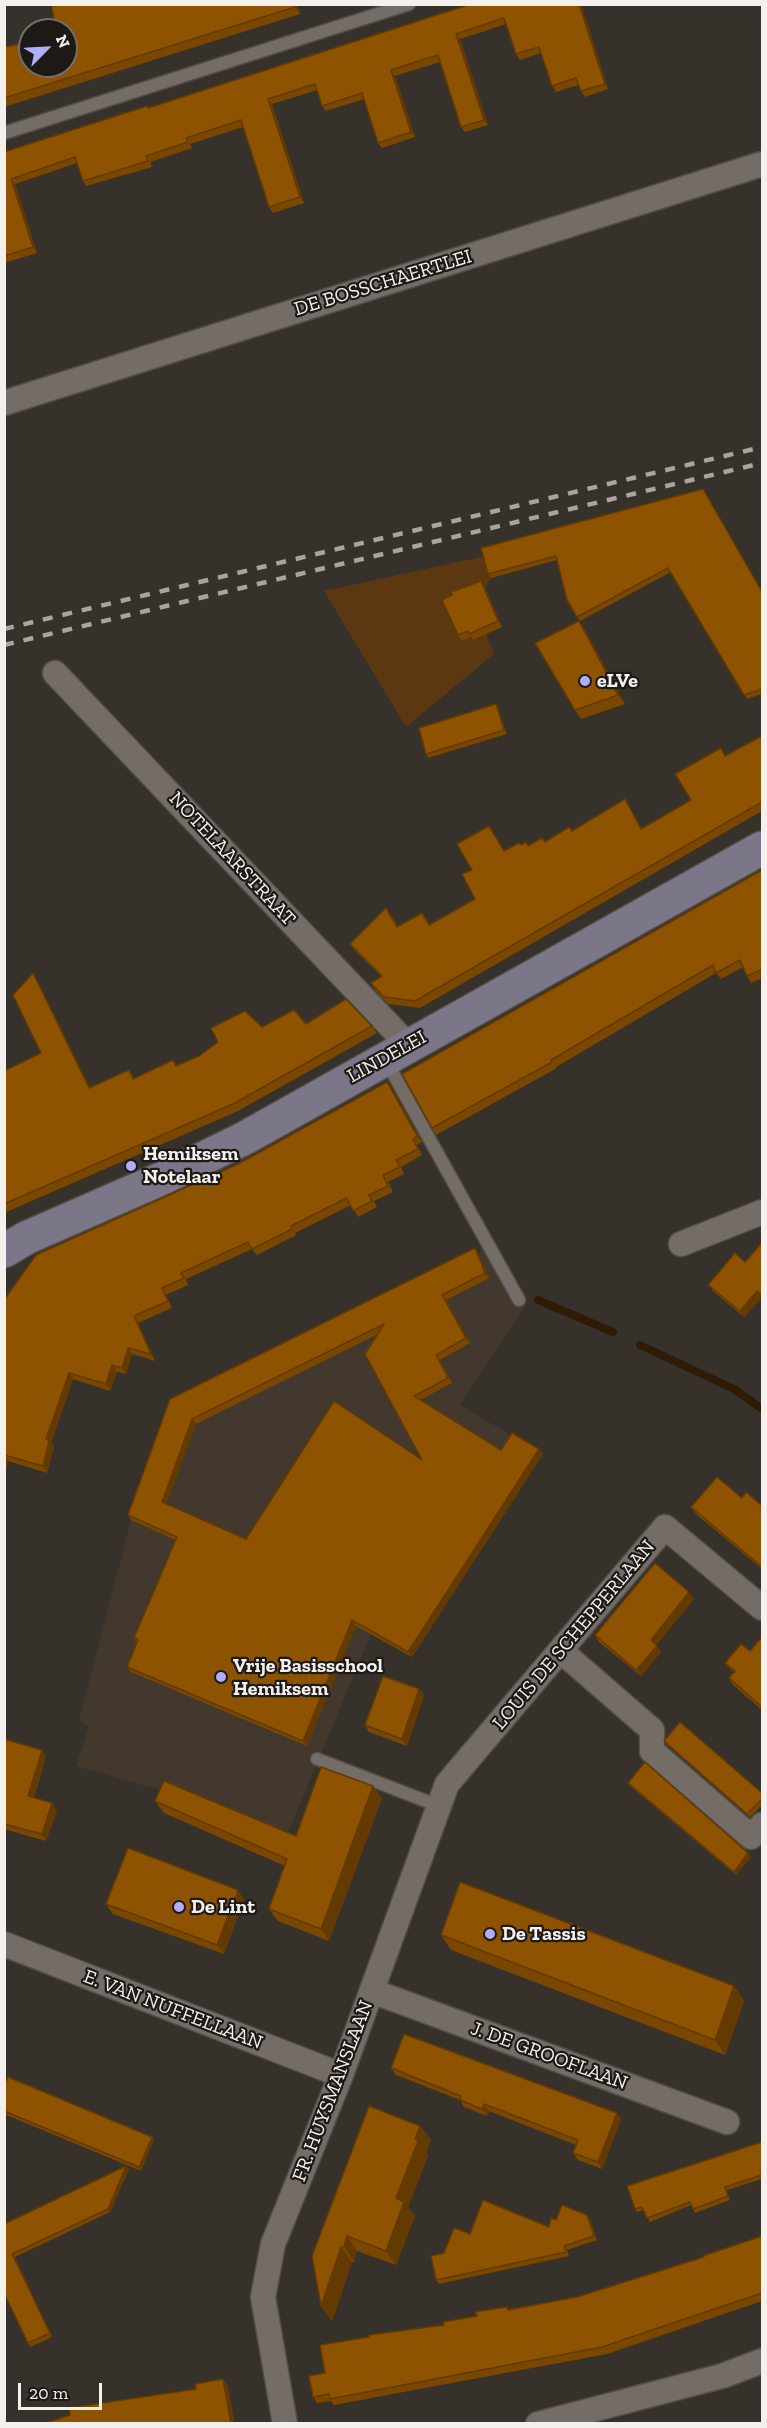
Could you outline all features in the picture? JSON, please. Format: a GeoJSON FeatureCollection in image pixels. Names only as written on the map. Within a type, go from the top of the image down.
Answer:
{"type":"FeatureCollection","features":[{"type":"Feature","properties":{"kind":"street","name":"DE BOSSCHAERTLEI"},"geometry":{"type":"LineString","coordinates":[[4,403],[762,164]]}},
{"type":"Feature","properties":{"kind":"street","name":"NOTELAARSTRAAT"},"geometry":{"type":"LineString","coordinates":[[55,673],[397,1052]]}},
{"type":"Feature","properties":{"kind":"street","name":"LINDELEI"},"geometry":{"type":"LineString","coordinates":[[4,1251],[26,1238],[163,1178],[244,1138],[762,848]]}},
{"type":"Feature","properties":{"kind":"street"},"geometry":{"type":"LineString","coordinates":[[681,1244],[762,1212]]}},
{"type":"Feature","properties":{"kind":"street","name":"LOUIS DE SCHEPPERLAAN"},"geometry":{"type":"LineString","coordinates":[[443,1795],[665,1527],[762,1608]]}},
{"type":"Feature","properties":{"kind":"street"},"geometry":{"type":"LineString","coordinates":[[561,1651],[652,1730],[652,1751],[751,1837],[762,1825]]}},
{"type":"Feature","properties":{"kind":"street","name":"FR. HUYSMANSLAAN"},"geometry":{"type":"LineString","coordinates":[[283,2414],[263,2297],[273,2244],[341,2075],[443,1795]]}},
{"type":"Feature","properties":{"kind":"street","name":"E. VAN NUFFELLAAN"},"geometry":{"type":"LineString","coordinates":[[4,1944],[341,2075]]}},
{"type":"Feature","properties":{"kind":"street","name":"J. DE GROOFLAAN"},"geometry":{"type":"LineString","coordinates":[[372,1990],[727,2122]]}},
{"type":"Feature","properties":{"kind":"street"},"geometry":{"type":"LineString","coordinates":[[538,2424],[722,2376],[762,2361]]}},
{"type":"Feature","properties":{"kind":"lane"},"geometry":{"type":"LineString","coordinates":[[4,133],[409,4]]}},
{"type":"Feature","properties":{"kind":"lane"},"geometry":{"type":"LineString","coordinates":[[397,1052],[519,1300]]}},
{"type":"Feature","properties":{"kind":"lane"},"geometry":{"type":"LineString","coordinates":[[317,1759],[443,1795]]}},
{"type":"Feature","properties":{"kind":"shaded area"},"geometry":{"type":"Polygon","coordinates":[[[485,556],[491,578],[485,587],[472,637],[473,639],[486,634],[494,654],[406,727],[324,591],[485,556]]]}},
{"type":"Feature","properties":{"kind":"shaded area"},"geometry":{"type":"Polygon","coordinates":[[[489,1248],[519,1299],[527,1303],[460,1405],[543,1454],[412,1657],[371,1634],[285,1840],[172,1793],[76,1766],[89,1726],[79,1720],[131,1520],[174,1404],[489,1248]]]}},
{"type":"Feature","properties":{"kind":"building"},"geometry":{"type":"Polygon","coordinates":[[[51,4],[294,4],[295,7],[78,75],[78,18],[54,18],[51,4]]]}},
{"type":"Feature","properties":{"kind":"building"},"geometry":{"type":"Polygon","coordinates":[[[471,4],[579,4],[605,84],[581,91],[576,78],[552,86],[539,47],[516,54],[504,18],[456,34],[484,120],[461,127],[438,55],[391,70],[411,132],[378,143],[362,93],[322,106],[315,84],[268,99],[300,197],[269,207],[241,120],[186,138],[188,142],[146,156],[148,161],[83,181],[75,157],[11,179],[33,247],[4,256],[4,152],[471,4]]]}},
{"type":"Feature","properties":{"kind":"building"},"geometry":{"type":"Polygon","coordinates":[[[18,44],[18,78],[68,78],[4,98],[4,47],[18,44]]]}},
{"type":"Feature","properties":{"kind":"building"},"geometry":{"type":"Polygon","coordinates":[[[703,489],[762,592],[762,689],[744,695],[668,568],[577,617],[567,600],[556,556],[488,574],[481,548],[703,489]]]}},
{"type":"Feature","properties":{"kind":"building"},"geometry":{"type":"Polygon","coordinates":[[[481,581],[498,621],[469,634],[468,631],[458,635],[442,600],[452,595],[451,592],[481,581]]]}},
{"type":"Feature","properties":{"kind":"building","name":"eLVe"},"geometry":{"type":"Polygon","coordinates":[[[579,621],[618,695],[575,710],[535,643],[579,621]]]}},
{"type":"Feature","properties":{"kind":"building"},"geometry":{"type":"Polygon","coordinates":[[[496,704],[504,730],[426,754],[419,728],[496,704]]]}},
{"type":"Feature","properties":{"kind":"building"},"geometry":{"type":"Polygon","coordinates":[[[762,736],[762,802],[415,1001],[384,997],[371,983],[382,976],[350,944],[386,908],[397,927],[422,913],[429,925],[475,899],[462,874],[472,870],[457,844],[489,826],[504,851],[519,843],[521,845],[526,842],[528,846],[542,838],[545,842],[569,827],[572,831],[625,799],[641,829],[691,800],[675,774],[721,748],[725,756],[762,736]]]}},
{"type":"Feature","properties":{"kind":"building"},"geometry":{"type":"Polygon","coordinates":[[[762,870],[762,974],[761,970],[747,976],[740,960],[716,973],[713,965],[551,1060],[552,1062],[432,1128],[402,1074],[762,870]]]}},
{"type":"Feature","properties":{"kind":"building"},"geometry":{"type":"Polygon","coordinates":[[[33,973],[89,1088],[129,1070],[133,1079],[173,1060],[176,1066],[199,1056],[218,1042],[211,1028],[245,1011],[262,1027],[294,1010],[306,1024],[346,999],[372,1026],[233,1104],[4,1204],[4,1071],[41,1053],[13,995],[33,973]]]}},
{"type":"Feature","properties":{"kind":"building"},"geometry":{"type":"Polygon","coordinates":[[[387,1082],[417,1136],[413,1139],[418,1149],[396,1160],[400,1167],[383,1175],[388,1186],[369,1195],[372,1201],[353,1211],[347,1198],[291,1226],[292,1229],[252,1249],[248,1242],[181,1273],[184,1278],[162,1288],[168,1301],[134,1316],[151,1354],[128,1348],[122,1368],[112,1365],[106,1384],[69,1373],[46,1439],[49,1441],[43,1466],[4,1455],[4,1300],[36,1255],[238,1164],[387,1082]]]}},
{"type":"Feature","properties":{"kind":"building"},"geometry":{"type":"Polygon","coordinates":[[[761,1244],[762,1295],[757,1291],[740,1311],[708,1285],[735,1253],[745,1262],[761,1244]]]}},
{"type":"Feature","properties":{"kind":"building"},"geometry":{"type":"Polygon","coordinates":[[[475,1248],[485,1273],[442,1295],[466,1338],[436,1355],[448,1378],[414,1396],[501,1450],[512,1433],[539,1449],[408,1652],[352,1620],[303,1741],[127,1667],[138,1640],[134,1638],[177,1537],[128,1515],[170,1399],[475,1248]],[[384,1324],[192,1419],[162,1502],[246,1539],[334,1401],[422,1460],[365,1354],[384,1324]]]}},
{"type":"Feature","properties":{"kind":"building"},"geometry":{"type":"Polygon","coordinates":[[[717,1477],[742,1498],[746,1492],[762,1506],[762,1567],[691,1507],[717,1477]]]}},
{"type":"Feature","properties":{"kind":"building"},"geometry":{"type":"Polygon","coordinates":[[[655,1563],[689,1592],[651,1640],[657,1646],[636,1670],[595,1635],[655,1563]]]}},
{"type":"Feature","properties":{"kind":"building"},"geometry":{"type":"Polygon","coordinates":[[[762,1637],[762,1707],[729,1678],[735,1671],[725,1663],[741,1644],[750,1651],[762,1637]]]}},
{"type":"Feature","properties":{"kind":"building"},"geometry":{"type":"Polygon","coordinates":[[[383,1676],[419,1689],[402,1739],[365,1725],[383,1676]]]}},
{"type":"Feature","properties":{"kind":"building"},"geometry":{"type":"Polygon","coordinates":[[[680,1722],[762,1793],[762,1799],[747,1814],[664,1741],[680,1722]]]}},
{"type":"Feature","properties":{"kind":"building"},"geometry":{"type":"Polygon","coordinates":[[[4,1739],[42,1750],[28,1796],[52,1803],[42,1834],[4,1824],[4,1739]]]}},
{"type":"Feature","properties":{"kind":"building"},"geometry":{"type":"Polygon","coordinates":[[[645,1762],[748,1853],[734,1872],[628,1783],[645,1762]]]}},
{"type":"Feature","properties":{"kind":"building"},"geometry":{"type":"Polygon","coordinates":[[[321,1767],[373,1786],[321,1929],[269,1909],[287,1859],[155,1801],[164,1781],[296,1836],[321,1767]]]}},
{"type":"Feature","properties":{"kind":"building","name":"De Lint"},"geometry":{"type":"Polygon","coordinates":[[[128,1848],[238,1890],[217,1945],[106,1904],[128,1848]]]}},
{"type":"Feature","properties":{"kind":"building"},"geometry":{"type":"Polygon","coordinates":[[[460,1882],[734,1986],[715,2040],[441,1935],[460,1882]]]}},
{"type":"Feature","properties":{"kind":"building"},"geometry":{"type":"Polygon","coordinates":[[[404,2034],[617,2113],[598,2162],[573,2153],[578,2140],[484,2104],[482,2109],[460,2100],[461,2096],[391,2068],[404,2034]]]}},
{"type":"Feature","properties":{"kind":"building"},"geometry":{"type":"Polygon","coordinates":[[[8,2077],[152,2137],[139,2167],[4,2111],[4,2086],[8,2077]]]}},
{"type":"Feature","properties":{"kind":"building"},"geometry":{"type":"Polygon","coordinates":[[[369,2106],[420,2126],[415,2139],[418,2141],[396,2198],[404,2202],[386,2251],[347,2236],[321,2306],[312,2256],[369,2106]]]}},
{"type":"Feature","properties":{"kind":"building"},"geometry":{"type":"Polygon","coordinates":[[[762,2142],[762,2175],[725,2187],[728,2196],[693,2209],[690,2202],[647,2218],[642,2207],[635,2209],[627,2186],[762,2142]]]}},
{"type":"Feature","properties":{"kind":"building"},"geometry":{"type":"Polygon","coordinates":[[[126,2166],[108,2209],[12,2254],[50,2333],[28,2343],[4,2293],[4,2224],[126,2166]]]}},
{"type":"Feature","properties":{"kind":"building"},"geometry":{"type":"Polygon","coordinates":[[[483,2200],[549,2227],[551,2218],[556,2220],[562,2205],[587,2215],[594,2236],[564,2246],[566,2252],[436,2280],[431,2256],[444,2253],[454,2228],[470,2234],[483,2200]]]}},
{"type":"Feature","properties":{"kind":"building"},"geometry":{"type":"Polygon","coordinates":[[[762,2236],[762,2293],[602,2347],[330,2399],[329,2394],[313,2397],[309,2376],[325,2373],[320,2345],[369,2337],[369,2335],[444,2325],[443,2322],[477,2316],[475,2312],[507,2307],[508,2310],[577,2297],[762,2236]]]}},
{"type":"Feature","properties":{"kind":"building"},"geometry":{"type":"Polygon","coordinates":[[[223,2379],[231,2424],[43,2424],[70,2415],[69,2408],[196,2389],[195,2384],[223,2379]]]}},
{"type":"Feature","properties":{"kind":"waterway"},"geometry":{"type":"LineString","coordinates":[[538,1300],[613,1332]]}},
{"type":"Feature","properties":{"kind":"waterway"},"geometry":{"type":"LineString","coordinates":[[640,1345],[734,1389],[762,1409]]}},
{"type":"Feature","properties":{"kind":"railway"},"geometry":{"type":"LineString","coordinates":[[4,629],[762,447]]}},
{"type":"Feature","properties":{"kind":"railway"},"geometry":{"type":"LineString","coordinates":[[4,645],[762,463]]}},
{"type":"Feature","properties":{"kind":"place","name":"eLVe"},"geometry":{"type":"Point","coordinates":[585,681]}},
{"type":"Feature","properties":{"kind":"place","name":"Hemiksem Notelaar"},"geometry":{"type":"Point","coordinates":[131,1166]}},
{"type":"Feature","properties":{"kind":"place","name":"Vrije Basisschool Hemiksem"},"geometry":{"type":"Point","coordinates":[221,1677]}},
{"type":"Feature","properties":{"kind":"place","name":"De Lint"},"geometry":{"type":"Point","coordinates":[179,1907]}},
{"type":"Feature","properties":{"kind":"place","name":"De Tassis"},"geometry":{"type":"Point","coordinates":[490,1934]}}]}
